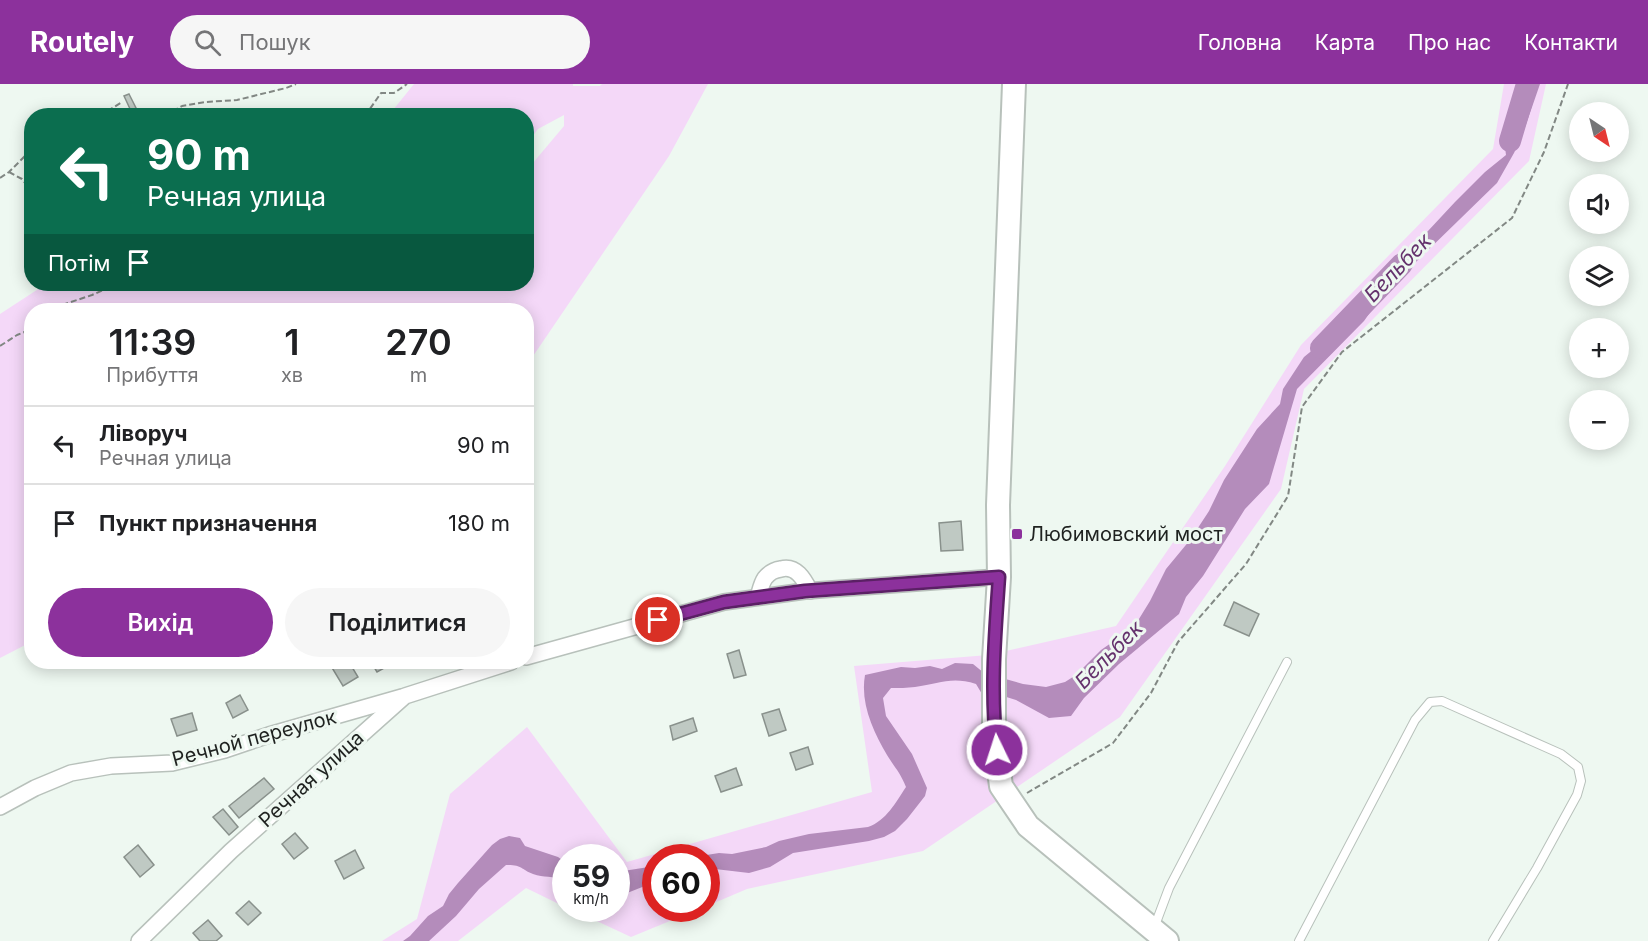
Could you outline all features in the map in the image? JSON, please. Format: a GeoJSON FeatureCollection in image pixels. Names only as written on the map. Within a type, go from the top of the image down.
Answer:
{"type":"FeatureCollection","features":[{"type":"Feature","properties":{"kind":"main road"},"geometry":{"type":"LineString","coordinates":[[1014,84],[998,505],[999,577],[994,659],[994,732],[1001,786],[1028,826],[1161,935]]}},
{"type":"Feature","properties":{"kind":"street"},"geometry":{"type":"LineString","coordinates":[[758,597],[764,580],[772,571],[788,567],[803,578],[810,591]]}},
{"type":"Feature","properties":{"kind":"street"},"geometry":{"type":"LineString","coordinates":[[534,655],[724,602],[810,591],[999,577]]}},
{"type":"Feature","properties":{"kind":"street","name":"Речная улица"},"geometry":{"type":"LineString","coordinates":[[139,941],[231,851],[405,696],[489,669]]}},
{"type":"Feature","properties":{"kind":"street","name":"Речной переулок"},"geometry":{"type":"LineString","coordinates":[[0,807],[35,788],[71,773],[111,766],[172,763],[225,750],[405,696]]}},
{"type":"Feature","properties":{"kind":"lane"},"geometry":{"type":"LineString","coordinates":[[1161,935],[1169,888],[1287,662]]}},
{"type":"Feature","properties":{"kind":"lane"},"geometry":{"type":"LineString","coordinates":[[1299,941],[1415,720],[1430,702],[1442,700],[1561,754],[1578,767],[1581,781],[1577,795],[1537,868],[1493,941]]}},
{"type":"Feature","properties":{"kind":"path"},"geometry":{"type":"LineString","coordinates":[[179,108],[205,102],[237,100],[296,84]]}},
{"type":"Feature","properties":{"kind":"path"},"geometry":{"type":"LineString","coordinates":[[370,108],[381,93],[394,93],[407,84]]}},
{"type":"Feature","properties":{"kind":"path"},"geometry":{"type":"LineString","coordinates":[[1012,803],[1045,781],[1113,743],[1151,693],[1178,642],[1245,564],[1288,496],[1302,407],[1342,352],[1512,218],[1544,152],[1568,84]]}},
{"type":"Feature","properties":{"kind":"path"},"geometry":{"type":"LineString","coordinates":[[113,108],[122,102]]}},
{"type":"Feature","properties":{"kind":"path"},"geometry":{"type":"LineString","coordinates":[[0,178],[24,157]]}},
{"type":"Feature","properties":{"kind":"path"},"geometry":{"type":"LineString","coordinates":[[9,172],[24,182]]}},
{"type":"Feature","properties":{"kind":"path"},"geometry":{"type":"LineString","coordinates":[[68,303],[101,291]]}},
{"type":"Feature","properties":{"kind":"path"},"geometry":{"type":"LineString","coordinates":[[0,346],[24,332]]}},
{"type":"Feature","properties":{"kind":"shaded area"},"geometry":{"type":"Polygon","coordinates":[[[414,84],[600,86],[602,84],[708,84],[669,156],[534,355],[534,303],[24,303],[24,646],[0,658],[0,314],[35,291],[534,291],[534,162],[564,126],[564,115],[538,129],[534,134],[534,108],[395,108],[414,84]]]}},
{"type":"Feature","properties":{"kind":"shaded area"},"geometry":{"type":"Polygon","coordinates":[[[1504,84],[1546,84],[1529,161],[1304,389],[1281,489],[1120,717],[923,851],[747,889],[720,900],[720,844],[690,844],[872,792],[854,666],[988,655],[1116,626],[1225,466],[1301,345],[1493,149],[1504,84]]]}},
{"type":"Feature","properties":{"kind":"shaded area"},"geometry":{"type":"Polygon","coordinates":[[[527,727],[614,844],[552,844],[552,901],[526,888],[458,941],[382,941],[417,919],[450,794],[527,727]]]}},
{"type":"Feature","properties":{"kind":"shaded area"},"geometry":{"type":"Polygon","coordinates":[[[642,858],[642,922],[667,922],[631,937],[599,922],[630,922],[630,861],[642,858]]]}},
{"type":"Feature","properties":{"kind":"water","name":"Бельбек"},"geometry":{"type":"Polygon","coordinates":[[[1527,84],[1540,84],[1522,136],[1497,183],[1383,294],[1364,321],[1297,389],[1269,484],[1245,509],[1203,576],[1186,597],[1179,614],[1119,664],[1084,698],[1071,716],[1049,718],[1016,700],[1000,695],[982,694],[976,684],[967,682],[952,681],[891,688],[883,698],[886,716],[912,754],[927,788],[925,796],[907,819],[895,831],[884,837],[793,853],[770,867],[749,873],[720,870],[720,853],[732,854],[766,847],[779,841],[809,834],[868,827],[885,816],[894,805],[906,787],[873,727],[864,696],[865,675],[901,667],[930,666],[942,669],[955,663],[973,664],[984,673],[1023,684],[1046,687],[1065,682],[1076,675],[1101,650],[1134,627],[1166,569],[1190,540],[1209,511],[1224,480],[1257,429],[1280,404],[1283,389],[1304,357],[1342,326],[1455,202],[1506,155],[1504,139],[1516,122],[1527,84]]]}},
{"type":"Feature","properties":{"kind":"water"},"geometry":{"type":"Polygon","coordinates":[[[509,836],[520,838],[525,846],[552,855],[552,877],[506,865],[479,889],[456,916],[429,941],[403,941],[428,916],[443,906],[458,883],[500,839],[509,836]]]}},
{"type":"Feature","properties":{"kind":"water"},"geometry":{"type":"Polygon","coordinates":[[[642,868],[642,887],[630,892],[630,870],[642,868]]]}},
{"type":"Feature","properties":{"kind":"building"},"geometry":{"type":"Polygon","coordinates":[[[129,94],[136,108],[130,108],[124,96],[129,94]]]}},
{"type":"Feature","properties":{"kind":"building"},"geometry":{"type":"Polygon","coordinates":[[[961,521],[963,550],[941,551],[939,523],[961,521]]]}},
{"type":"Feature","properties":{"kind":"building"},"geometry":{"type":"Polygon","coordinates":[[[1234,602],[1259,614],[1249,636],[1224,625],[1234,602]]]}},
{"type":"Feature","properties":{"kind":"building"},"geometry":{"type":"Polygon","coordinates":[[[739,650],[746,675],[734,678],[727,654],[739,650]]]}},
{"type":"Feature","properties":{"kind":"building"},"geometry":{"type":"Polygon","coordinates":[[[333,669],[353,669],[358,677],[343,686],[333,669]]]}},
{"type":"Feature","properties":{"kind":"building"},"geometry":{"type":"Polygon","coordinates":[[[240,695],[248,710],[233,718],[226,703],[240,695]]]}},
{"type":"Feature","properties":{"kind":"building"},"geometry":{"type":"Polygon","coordinates":[[[779,709],[786,730],[769,736],[762,714],[779,709]]]}},
{"type":"Feature","properties":{"kind":"building"},"geometry":{"type":"Polygon","coordinates":[[[192,713],[197,730],[177,736],[171,719],[192,713]]]}},
{"type":"Feature","properties":{"kind":"building"},"geometry":{"type":"Polygon","coordinates":[[[693,718],[697,731],[673,740],[670,726],[693,718]]]}},
{"type":"Feature","properties":{"kind":"building"},"geometry":{"type":"Polygon","coordinates":[[[808,747],[813,764],[796,770],[790,753],[808,747]]]}},
{"type":"Feature","properties":{"kind":"building"},"geometry":{"type":"Polygon","coordinates":[[[736,768],[742,785],[721,792],[715,776],[736,768]]]}},
{"type":"Feature","properties":{"kind":"building"},"geometry":{"type":"Polygon","coordinates":[[[264,778],[274,789],[239,818],[229,806],[264,778]]]}},
{"type":"Feature","properties":{"kind":"building"},"geometry":{"type":"Polygon","coordinates":[[[223,809],[238,827],[229,835],[213,817],[223,809]]]}},
{"type":"Feature","properties":{"kind":"building"},"geometry":{"type":"Polygon","coordinates":[[[295,833],[308,848],[294,859],[282,844],[295,833]]]}},
{"type":"Feature","properties":{"kind":"building"},"geometry":{"type":"Polygon","coordinates":[[[138,845],[154,865],[140,877],[124,857],[138,845]]]}},
{"type":"Feature","properties":{"kind":"building"},"geometry":{"type":"Polygon","coordinates":[[[355,850],[364,868],[344,879],[335,861],[355,850]]]}},
{"type":"Feature","properties":{"kind":"building"},"geometry":{"type":"Polygon","coordinates":[[[249,901],[261,913],[248,925],[236,913],[249,901]]]}},
{"type":"Feature","properties":{"kind":"building"},"geometry":{"type":"Polygon","coordinates":[[[208,920],[222,936],[216,941],[200,941],[193,933],[208,920]]]}},
{"type":"Feature","properties":{"kind":"waterway","name":"Бельбек"},"geometry":{"type":"LineString","coordinates":[[1510,141],[1527,84]]}},
{"type":"Feature","properties":{"kind":"waterway","name":"Бельбек"},"geometry":{"type":"LineString","coordinates":[[1321,348],[1402,264]]}},
{"type":"Feature","properties":{"kind":"place","name":"Любимовский мост"},"geometry":{"type":"Point","coordinates":[1017,534]}},
{"type":"Feature","properties":{"kind":"route"},"geometry":{"type":"LineString","coordinates":[[658,620],[724,602],[805,591],[999,577],[994,659],[994,732],[997,750]]}}]}
